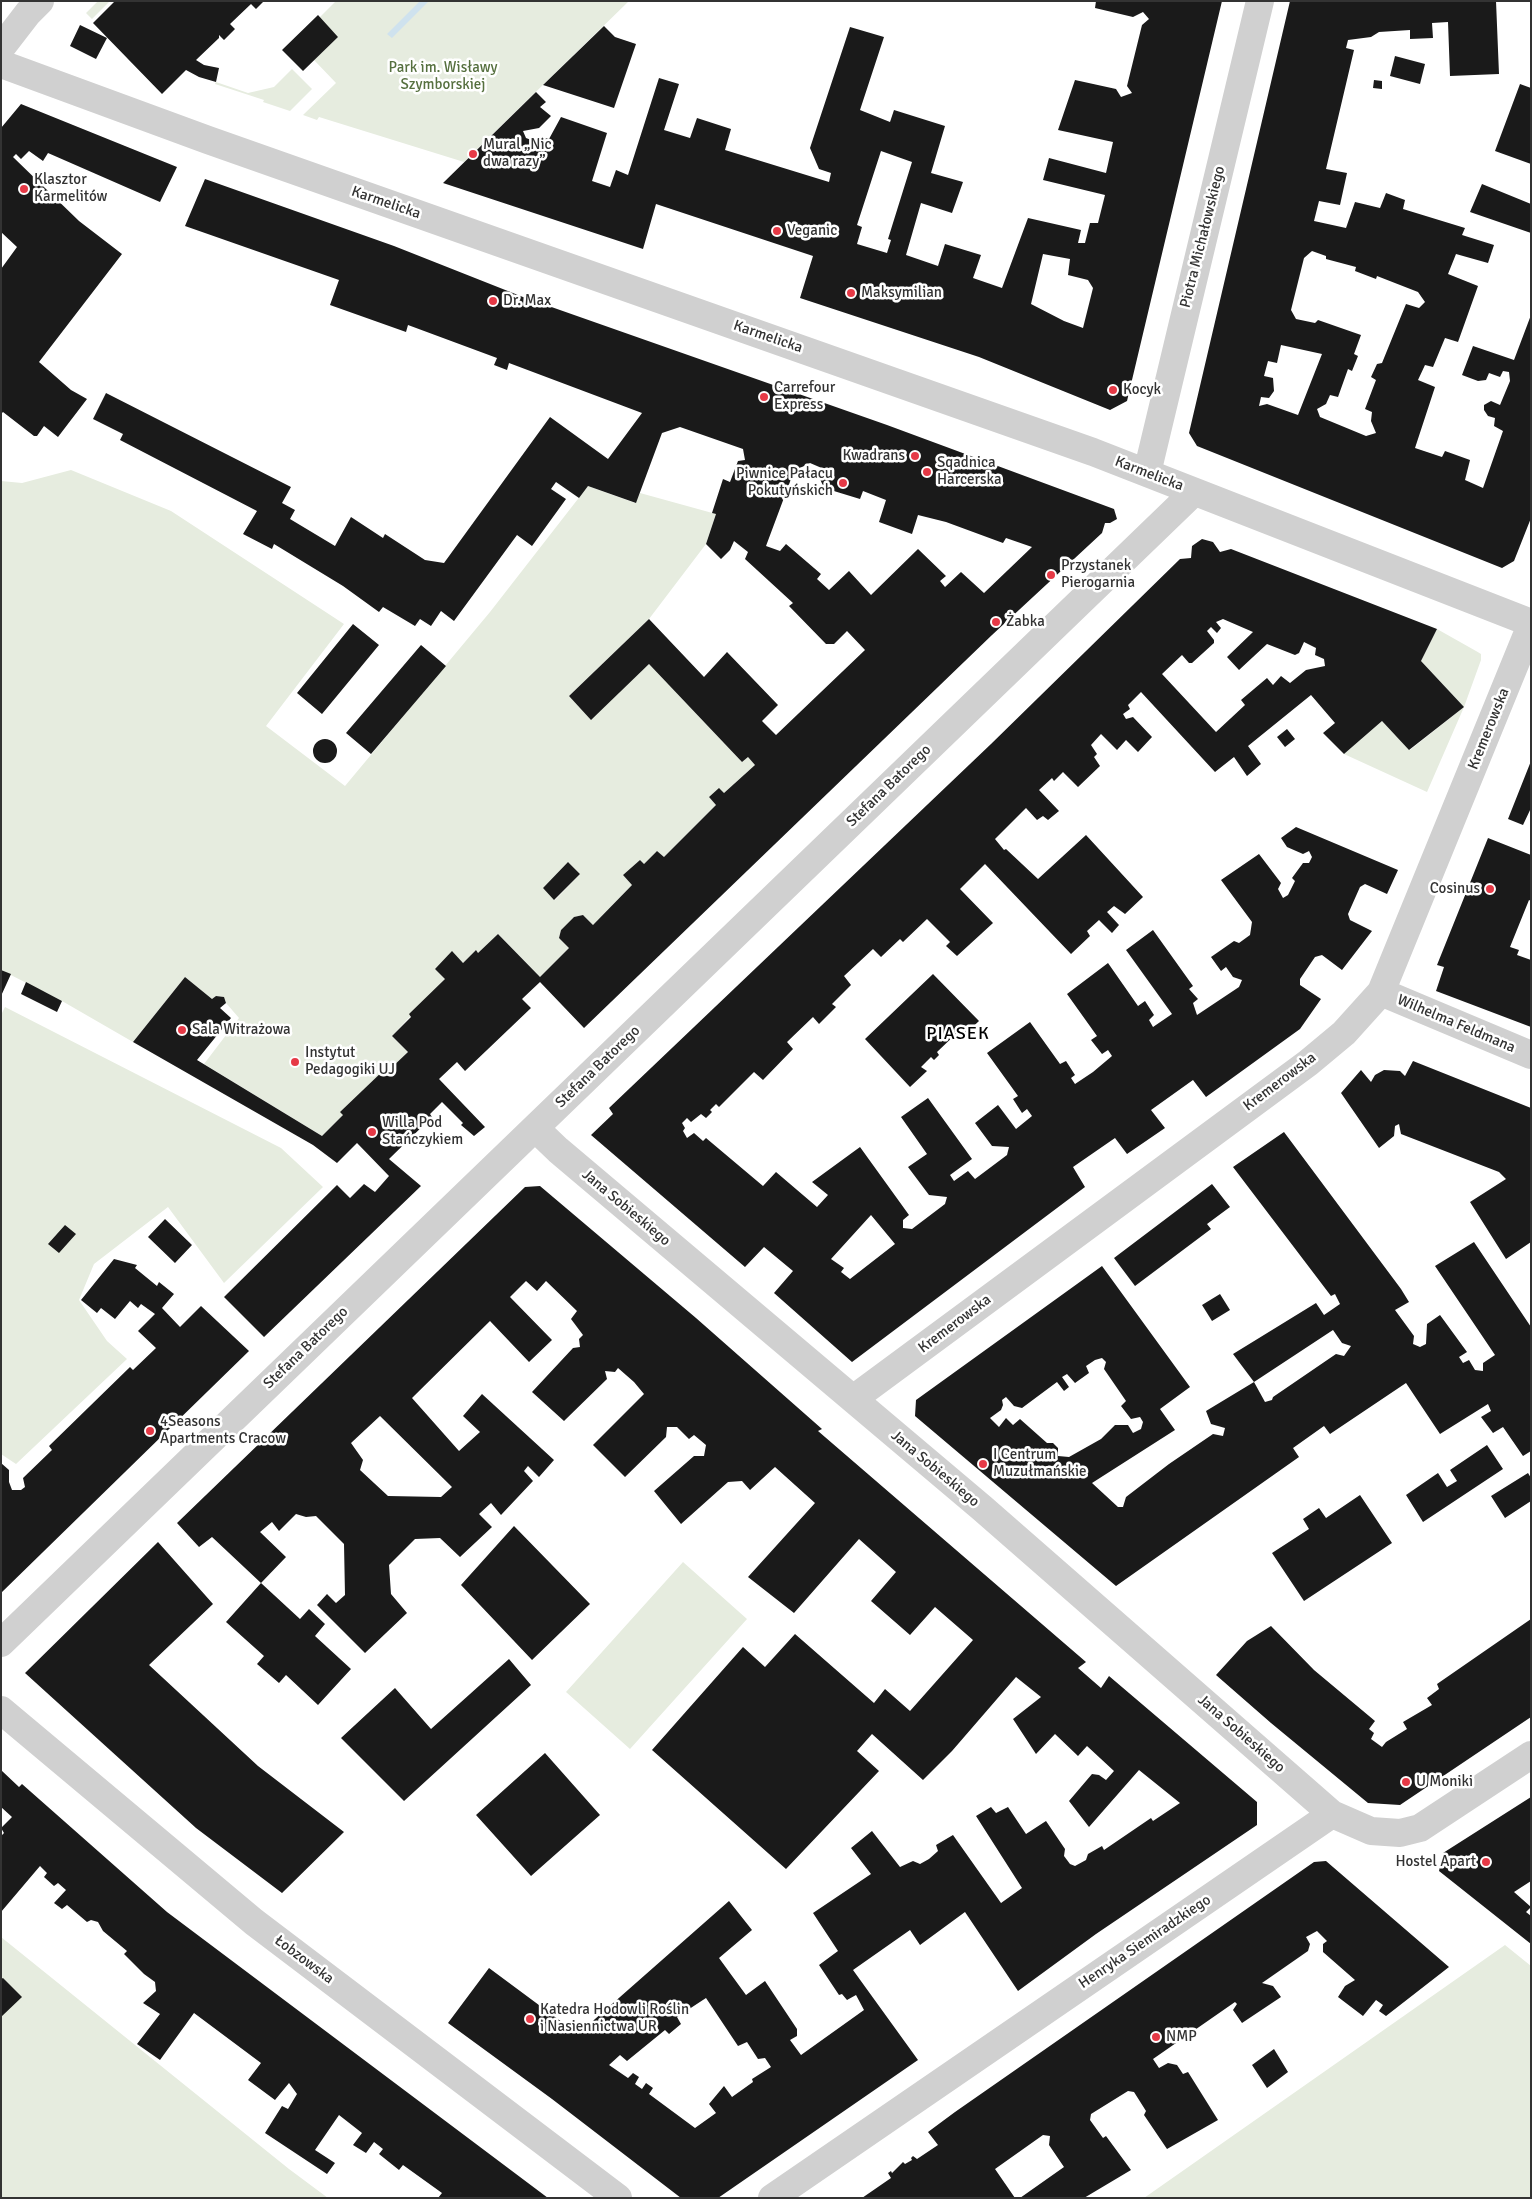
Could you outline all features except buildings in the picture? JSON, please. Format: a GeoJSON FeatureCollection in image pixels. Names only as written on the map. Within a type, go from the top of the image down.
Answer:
{"type":"FeatureCollection","features":[{"type":"Feature","properties":{"kind":"street"},"geometry":{"type":"LineString","coordinates":[[1,48],[28,13],[40,1]]}},
{"type":"Feature","properties":{"kind":"street","name":"Piotra Michałowskiego"},"geometry":{"type":"LineString","coordinates":[[1147,473],[1260,1]]}},
{"type":"Feature","properties":{"kind":"street","name":"Karmelicka"},"geometry":{"type":"LineString","coordinates":[[1,64],[218,144],[987,414],[1147,473],[1531,624]]}},
{"type":"Feature","properties":{"kind":"street","name":"Stefana Batorego"},"geometry":{"type":"LineString","coordinates":[[1,1643],[1194,492]]}},
{"type":"Feature","properties":{"kind":"street","name":"Kremerowska"},"geometry":{"type":"LineString","coordinates":[[853,1399],[1308,1063],[1344,1033],[1381,992],[1531,624]]}},
{"type":"Feature","properties":{"kind":"street","name":"Wilhelma Feldmana"},"geometry":{"type":"LineString","coordinates":[[1381,992],[1531,1055]]}},
{"type":"Feature","properties":{"kind":"street","name":"Jana Sobieskiego"},"geometry":{"type":"LineString","coordinates":[[535,1128],[558,1150],[982,1508],[1332,1814]]}},
{"type":"Feature","properties":{"kind":"street","name":"Łobzowska"},"geometry":{"type":"LineString","coordinates":[[1,1710],[254,1922],[618,2198]]}},
{"type":"Feature","properties":{"kind":"street"},"geometry":{"type":"LineString","coordinates":[[1332,1814],[1371,1831],[1400,1833],[1420,1828],[1531,1755]]}},
{"type":"Feature","properties":{"kind":"street","name":"Henryka Siemiradzkiego"},"geometry":{"type":"LineString","coordinates":[[772,2198],[1332,1814]]}},
{"type":"Feature","properties":{"kind":"green space"},"geometry":{"type":"Polygon","coordinates":[[[98,1],[110,1],[92,19],[86,13],[98,1]]]}},
{"type":"Feature","properties":{"kind":"green space","name":"Park im. Wisławy Szymborskiej"},"geometry":{"type":"Polygon","coordinates":[[[336,1],[629,1],[464,162],[319,117],[317,120],[303,115],[336,83],[314,60],[338,37],[319,18],[336,1]]]}},
{"type":"Feature","properties":{"kind":"green space"},"geometry":{"type":"Polygon","coordinates":[[[292,69],[312,89],[290,111],[263,102],[264,100],[215,84],[216,82],[248,93],[274,87],[292,69]]]}},
{"type":"Feature","properties":{"kind":"green space"},"geometry":{"type":"Polygon","coordinates":[[[71,470],[171,511],[344,624],[266,726],[345,786],[490,612],[588,486],[635,503],[640,493],[716,514],[706,544],[649,619],[569,696],[591,719],[649,664],[742,762],[748,757],[755,765],[724,793],[709,797],[716,805],[664,857],[657,851],[644,864],[640,860],[623,875],[632,885],[593,925],[583,915],[574,917],[561,930],[559,938],[569,948],[540,977],[498,934],[478,953],[476,950],[463,963],[452,952],[435,969],[445,979],[392,1036],[408,1052],[389,1070],[386,1068],[341,1112],[343,1115],[322,1136],[204,1064],[239,1018],[223,997],[216,996],[212,999],[185,977],[133,1042],[62,1001],[1,970],[1,481],[22,483],[71,470]],[[568,862],[543,888],[555,900],[580,874],[568,862]]]}},
{"type":"Feature","properties":{"kind":"green space"},"geometry":{"type":"Polygon","coordinates":[[[1437,629],[1481,654],[1481,660],[1464,707],[1421,661],[1437,629]]]}},
{"type":"Feature","properties":{"kind":"green space"},"geometry":{"type":"Polygon","coordinates":[[[1464,707],[1427,792],[1344,754],[1382,721],[1410,750],[1464,707]]]}},
{"type":"Feature","properties":{"kind":"green space"},"geometry":{"type":"Polygon","coordinates":[[[5,1007],[281,1148],[323,1187],[224,1283],[168,1207],[94,1264],[79,1300],[107,1341],[127,1359],[16,1464],[1,1454],[1,1015],[5,1007]]]}},
{"type":"Feature","properties":{"kind":"green space"},"geometry":{"type":"Polygon","coordinates":[[[683,1562],[747,1619],[630,1749],[566,1692],[683,1562]]]}},
{"type":"Feature","properties":{"kind":"green space"},"geometry":{"type":"Polygon","coordinates":[[[1,1937],[289,2169],[328,2198],[1,2198],[1,1937]]]}},
{"type":"Feature","properties":{"kind":"green space"},"geometry":{"type":"Polygon","coordinates":[[[1505,1945],[1531,1966],[1531,2198],[1144,2198],[1505,1945]]]}},
{"type":"Feature","properties":{"kind":"water"},"geometry":{"type":"Polygon","coordinates":[[[420,1],[429,1],[392,38],[387,34],[420,1]]]}},
{"type":"Feature","properties":{"kind":"place","name":"Mural „Nic dwa razy”"},"geometry":{"type":"Point","coordinates":[473,154]}},
{"type":"Feature","properties":{"kind":"place","name":"Klasztor Karmelitów"},"geometry":{"type":"Point","coordinates":[24,189]}},
{"type":"Feature","properties":{"kind":"place","name":"Veganic"},"geometry":{"type":"Point","coordinates":[777,231]}},
{"type":"Feature","properties":{"kind":"place","name":"Maksymilian"},"geometry":{"type":"Point","coordinates":[851,293]}},
{"type":"Feature","properties":{"kind":"place","name":"Dr. Max"},"geometry":{"type":"Point","coordinates":[493,301]}},
{"type":"Feature","properties":{"kind":"place","name":"Kocyk"},"geometry":{"type":"Point","coordinates":[1113,390]}},
{"type":"Feature","properties":{"kind":"place","name":"Carrefour Express"},"geometry":{"type":"Point","coordinates":[764,397]}},
{"type":"Feature","properties":{"kind":"place","name":"Kwadrans"},"geometry":{"type":"Point","coordinates":[915,456]}},
{"type":"Feature","properties":{"kind":"place","name":"Sqadnica Harcerska"},"geometry":{"type":"Point","coordinates":[927,472]}},
{"type":"Feature","properties":{"kind":"place","name":"Piwnice Pałacu Pokutyńskich"},"geometry":{"type":"Point","coordinates":[843,483]}},
{"type":"Feature","properties":{"kind":"place","name":"Przystanek Pierogarnia"},"geometry":{"type":"Point","coordinates":[1051,575]}},
{"type":"Feature","properties":{"kind":"place","name":"Żabka"},"geometry":{"type":"Point","coordinates":[996,622]}},
{"type":"Feature","properties":{"kind":"place","name":"Cosinus"},"geometry":{"type":"Point","coordinates":[1490,889]}},
{"type":"Feature","properties":{"kind":"place","name":"Sala Witrażowa"},"geometry":{"type":"Point","coordinates":[182,1030]}},
{"type":"Feature","properties":{"kind":"place","name":"Instytut Pedagogiki UJ"},"geometry":{"type":"Point","coordinates":[295,1062]}},
{"type":"Feature","properties":{"kind":"place","name":"Willa Pod Stańczykiem"},"geometry":{"type":"Point","coordinates":[372,1132]}},
{"type":"Feature","properties":{"kind":"place","name":"4Seasons Apartments Cracow"},"geometry":{"type":"Point","coordinates":[150,1431]}},
{"type":"Feature","properties":{"kind":"place","name":"I Centrum Muzułmańskie"},"geometry":{"type":"Point","coordinates":[983,1464]}},
{"type":"Feature","properties":{"kind":"place","name":"U Moniki"},"geometry":{"type":"Point","coordinates":[1406,1782]}},
{"type":"Feature","properties":{"kind":"place","name":"Hostel Apart"},"geometry":{"type":"Point","coordinates":[1486,1862]}},
{"type":"Feature","properties":{"kind":"place","name":"Katedra Hodowli Roślin i Nasiennictwa UR"},"geometry":{"type":"Point","coordinates":[530,2019]}},
{"type":"Feature","properties":{"kind":"place","name":"NMP"},"geometry":{"type":"Point","coordinates":[1156,2037]}},
{"type":"Feature","properties":{"kind":"district","name":"PIASEK"},"geometry":{"type":"Point","coordinates":[958,1034]}}]}
